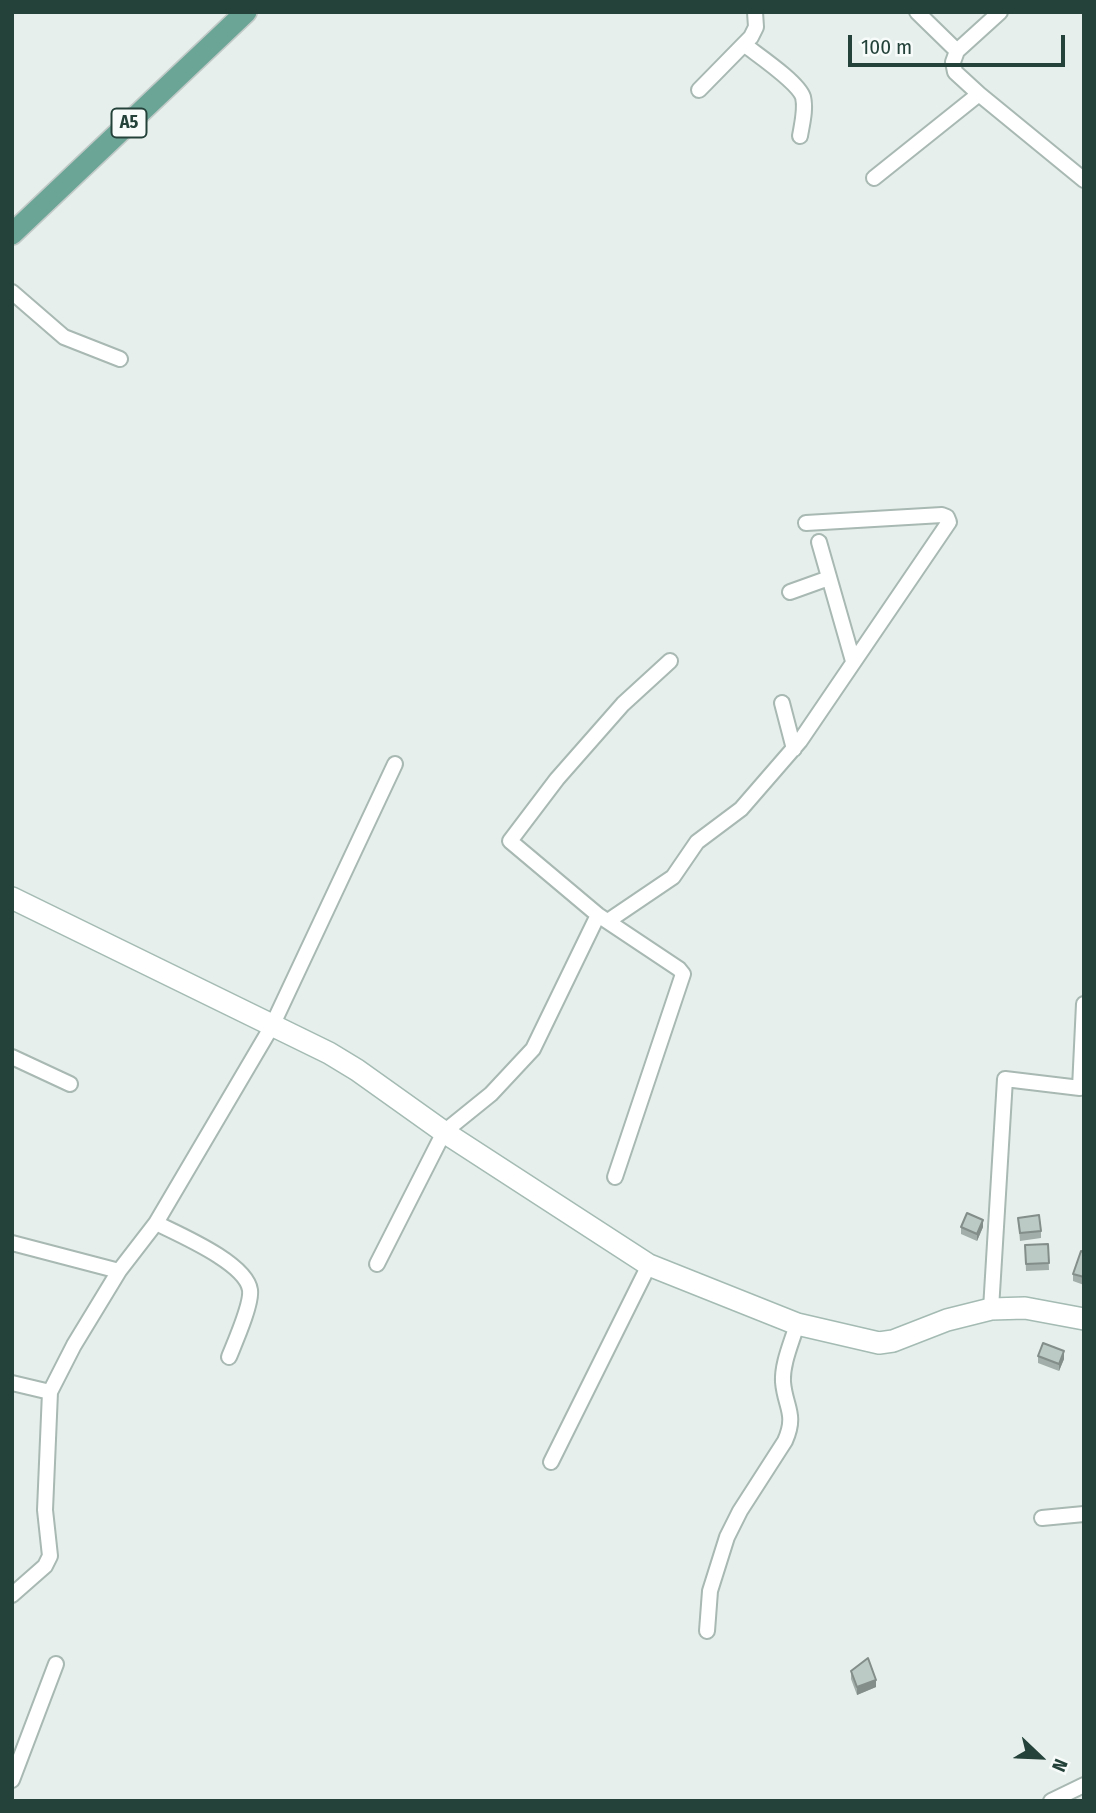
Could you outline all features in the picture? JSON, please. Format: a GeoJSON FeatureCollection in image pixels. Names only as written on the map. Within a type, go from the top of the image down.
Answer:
{"type":"FeatureCollection","features":[{"type":"Feature","properties":{"kind":"main road","name":"A5"},"geometry":{"type":"LineString","coordinates":[[12,234],[246,12]]}},
{"type":"Feature","properties":{"kind":"street"},"geometry":{"type":"LineString","coordinates":[[699,90],[751,37],[756,27],[755,12]]}},
{"type":"Feature","properties":{"kind":"street"},"geometry":{"type":"LineString","coordinates":[[917,12],[957,51]]}},
{"type":"Feature","properties":{"kind":"street"},"geometry":{"type":"LineString","coordinates":[[1000,12],[957,51],[953,62],[955,72],[1084,180]]}},
{"type":"Feature","properties":{"kind":"street"},"geometry":{"type":"LineString","coordinates":[[745,45],[796,86],[802,95],[804,106],[800,136]]}},
{"type":"Feature","properties":{"kind":"street"},"geometry":{"type":"LineString","coordinates":[[874,178],[979,94]]}},
{"type":"Feature","properties":{"kind":"street"},"geometry":{"type":"LineString","coordinates":[[12,292],[64,337],[120,359]]}},
{"type":"Feature","properties":{"kind":"street"},"geometry":{"type":"LineString","coordinates":[[377,1264],[444,1132],[491,1094],[533,1049],[603,918],[673,877],[696,842],[741,809],[794,749],[949,522],[947,517],[942,515],[806,523]]}},
{"type":"Feature","properties":{"kind":"street"},"geometry":{"type":"LineString","coordinates":[[819,542],[853,662]]}},
{"type":"Feature","properties":{"kind":"street"},"geometry":{"type":"LineString","coordinates":[[790,592],[829,578]]}},
{"type":"Feature","properties":{"kind":"street"},"geometry":{"type":"LineString","coordinates":[[615,1177],[683,974],[603,918],[510,841],[557,779],[623,704],[670,661]]}},
{"type":"Feature","properties":{"kind":"street"},"geometry":{"type":"LineString","coordinates":[[782,703],[794,749]]}},
{"type":"Feature","properties":{"kind":"street"},"geometry":{"type":"LineString","coordinates":[[12,1595],[45,1566],[50,1556],[45,1510],[50,1392],[119,1271],[156,1223],[272,1026],[395,764]]}},
{"type":"Feature","properties":{"kind":"street"},"geometry":{"type":"LineString","coordinates":[[12,898],[329,1053],[444,1132],[649,1265],[797,1324],[879,1343],[893,1341],[947,1320],[991,1309],[1026,1308],[1084,1319]]}},
{"type":"Feature","properties":{"kind":"street"},"geometry":{"type":"LineString","coordinates":[[991,1309],[1005,1079],[1080,1088],[1084,1004]]}},
{"type":"Feature","properties":{"kind":"street"},"geometry":{"type":"LineString","coordinates":[[12,1056],[70,1084]]}},
{"type":"Feature","properties":{"kind":"street"},"geometry":{"type":"LineString","coordinates":[[156,1223],[215,1253],[246,1278],[250,1300],[229,1357]]}},
{"type":"Feature","properties":{"kind":"street"},"geometry":{"type":"LineString","coordinates":[[12,1243],[119,1271]]}},
{"type":"Feature","properties":{"kind":"street"},"geometry":{"type":"LineString","coordinates":[[551,1462],[649,1265]]}},
{"type":"Feature","properties":{"kind":"street"},"geometry":{"type":"LineString","coordinates":[[707,1631],[710,1591],[727,1537],[790,1429],[791,1418],[783,1384],[783,1370],[797,1324]]}},
{"type":"Feature","properties":{"kind":"street"},"geometry":{"type":"LineString","coordinates":[[12,1382],[50,1392]]}},
{"type":"Feature","properties":{"kind":"street"},"geometry":{"type":"LineString","coordinates":[[1042,1518],[1084,1514]]}},
{"type":"Feature","properties":{"kind":"street"},"geometry":{"type":"LineString","coordinates":[[12,1780],[55,1664]]}},
{"type":"Feature","properties":{"kind":"street"},"geometry":{"type":"LineString","coordinates":[[1051,1801],[1084,1785]]}},
{"type":"Feature","properties":{"kind":"building"},"geometry":{"type":"Polygon","coordinates":[[[967,1213],[983,1220],[977,1234],[961,1227],[967,1213]]]}},
{"type":"Feature","properties":{"kind":"building"},"geometry":{"type":"Polygon","coordinates":[[[1039,1215],[1041,1231],[1020,1233],[1018,1218],[1039,1215]]]}},
{"type":"Feature","properties":{"kind":"building"},"geometry":{"type":"Polygon","coordinates":[[[1048,1244],[1049,1263],[1026,1264],[1025,1245],[1048,1244]]]}},
{"type":"Feature","properties":{"kind":"building"},"geometry":{"type":"Polygon","coordinates":[[[1081,1251],[1084,1252],[1084,1277],[1073,1274],[1081,1251]]]}},
{"type":"Feature","properties":{"kind":"building"},"geometry":{"type":"Polygon","coordinates":[[[1043,1343],[1064,1351],[1059,1364],[1038,1356],[1043,1343]]]}},
{"type":"Feature","properties":{"kind":"building"},"geometry":{"type":"Polygon","coordinates":[[[868,1658],[876,1680],[857,1687],[851,1671],[868,1658]]]}}]}
